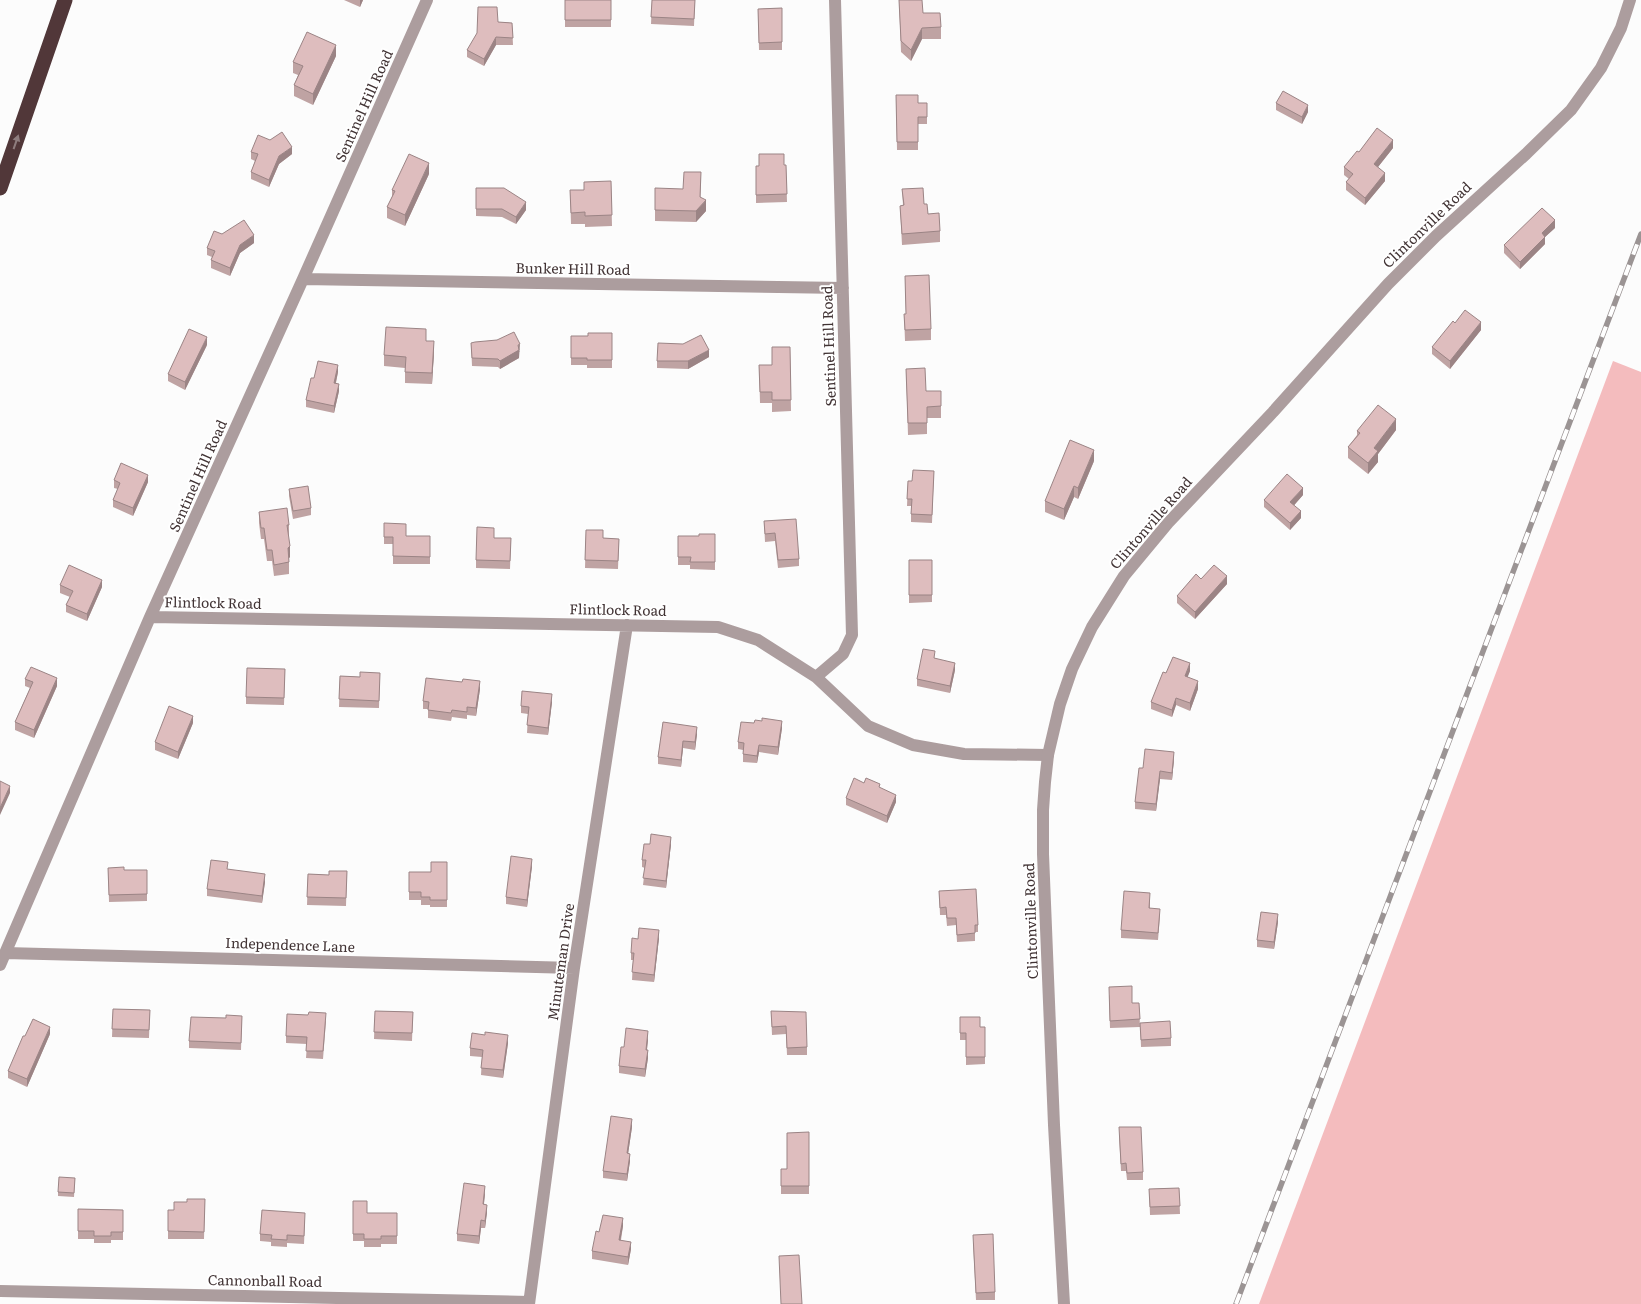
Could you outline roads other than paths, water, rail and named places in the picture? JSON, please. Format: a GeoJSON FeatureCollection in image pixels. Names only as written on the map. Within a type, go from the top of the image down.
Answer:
{"type":"FeatureCollection","features":[{"type":"Feature","properties":{"kind":"highway"},"geometry":{"type":"LineString","coordinates":[[0,188],[65,0]]}},
{"type":"Feature","properties":{"kind":"street","name":"Sentinel Hill Road"},"geometry":{"type":"LineString","coordinates":[[0,965],[150,617],[427,0]]}},
{"type":"Feature","properties":{"kind":"street","name":"Sentinel Hill Road"},"geometry":{"type":"LineString","coordinates":[[816,677],[843,654],[852,635],[836,0]]}},
{"type":"Feature","properties":{"kind":"street","name":"Clintonville Road"},"geometry":{"type":"LineString","coordinates":[[1064,1304],[1054,1115],[1043,854],[1043,810],[1048,755],[1054,727],[1072,669],[1092,627],[1138,557],[1273,412],[1388,284],[1436,236],[1571,110],[1601,68],[1621,28],[1630,0]]}},
{"type":"Feature","properties":{"kind":"street","name":"Bunker Hill Road"},"geometry":{"type":"LineString","coordinates":[[303,279],[843,288]]}},
{"type":"Feature","properties":{"kind":"street","name":"Flintlock Road"},"geometry":{"type":"LineString","coordinates":[[150,617],[718,627],[758,640],[816,677],[868,726],[913,745],[964,754],[1048,755]]}},
{"type":"Feature","properties":{"kind":"street","name":"Minuteman Drive"},"geometry":{"type":"LineString","coordinates":[[529,1303],[574,968],[627,625]]}},
{"type":"Feature","properties":{"kind":"street","name":"Independence Lane"},"geometry":{"type":"LineString","coordinates":[[5,953],[574,968]]}},
{"type":"Feature","properties":{"kind":"street","name":"Cannonball Road"},"geometry":{"type":"LineString","coordinates":[[0,1291],[529,1303]]}},
{"type":"Feature","properties":{"kind":"railway"},"geometry":{"type":"LineString","coordinates":[[1236,1304],[1641,234]]}}]}
